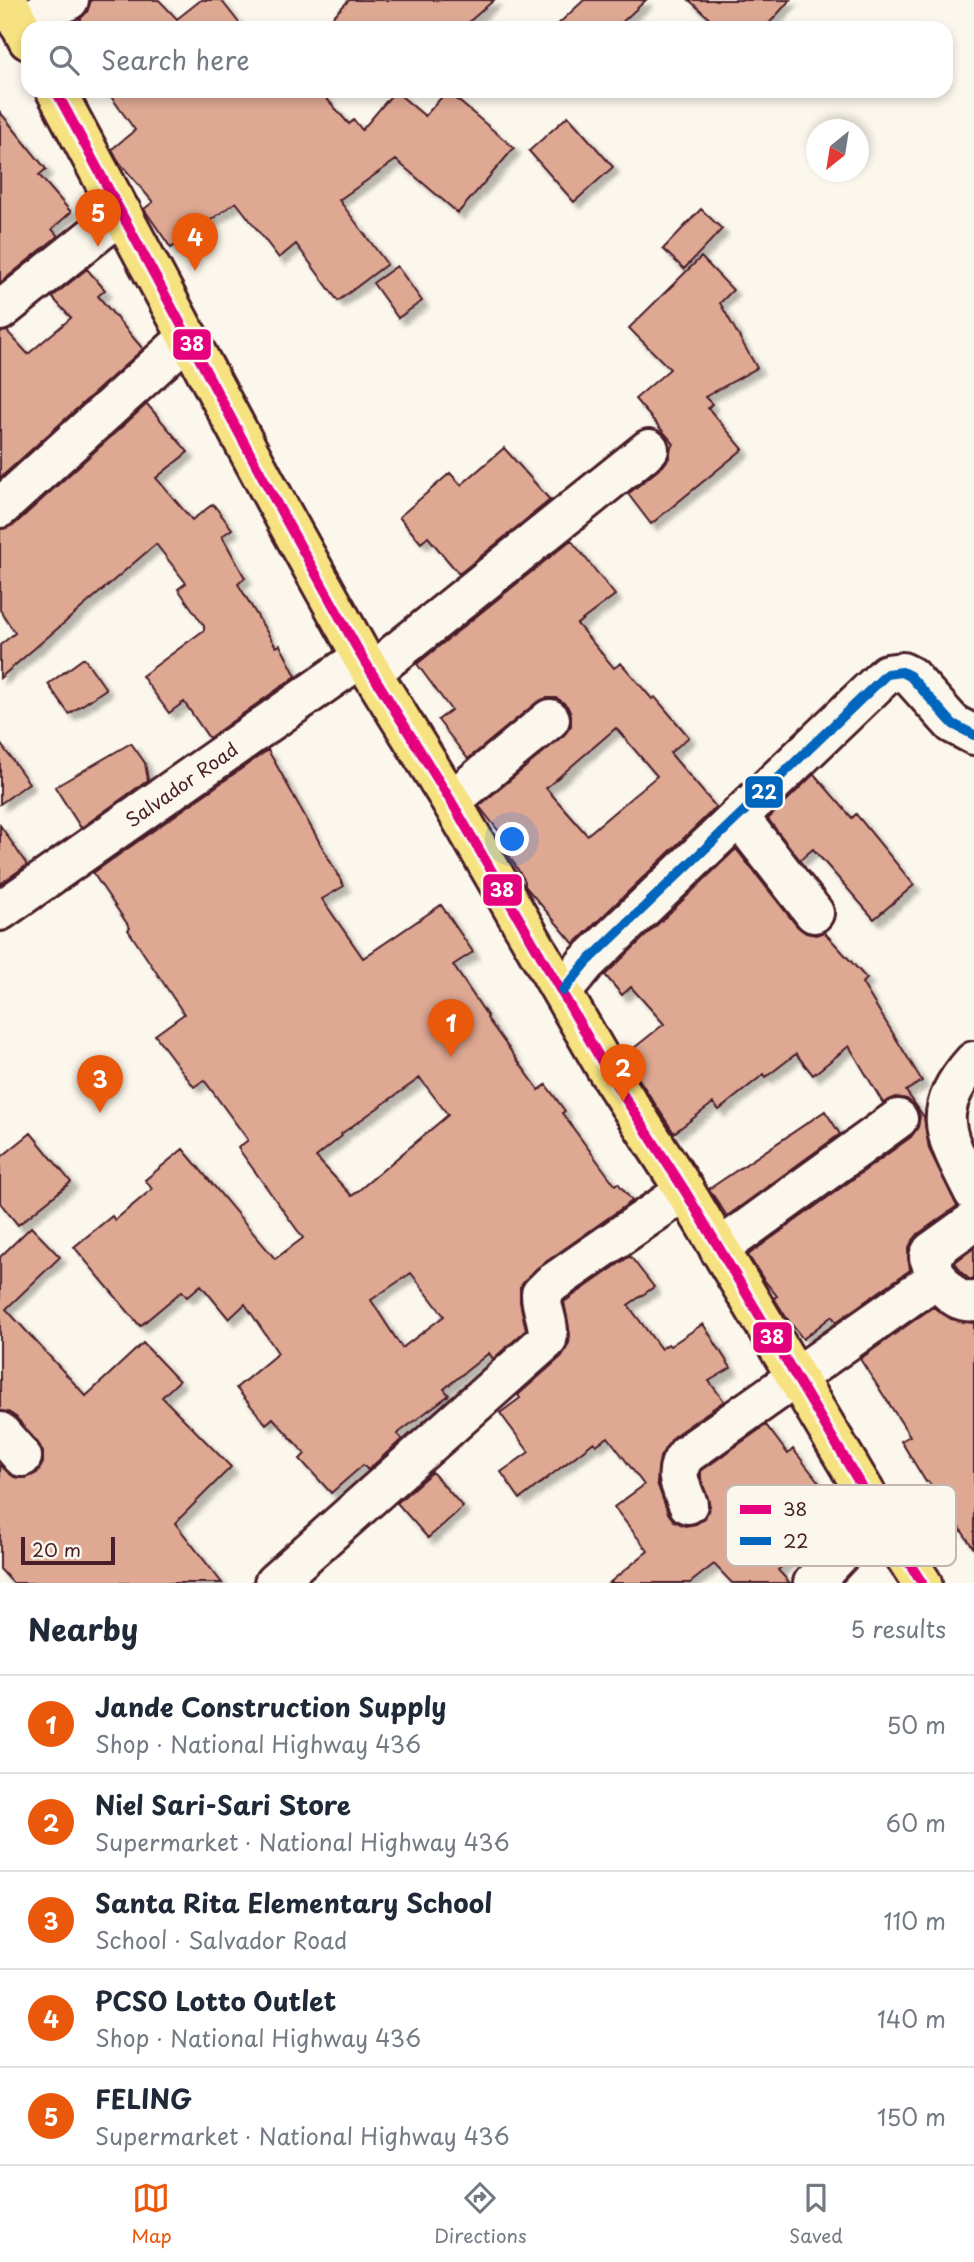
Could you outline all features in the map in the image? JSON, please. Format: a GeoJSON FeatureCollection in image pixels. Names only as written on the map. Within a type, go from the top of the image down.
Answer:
{"type":"FeatureCollection","features":[{"type":"Feature","properties":{"kind":"main road"},"geometry":{"type":"LineString","coordinates":[[60,98],[367,665],[451,801],[605,1067],[685,1191],[861,1485]]}},
{"type":"Feature","properties":{"kind":"main road"},"geometry":{"type":"LineString","coordinates":[[911,1566],[922,1583]]}},
{"type":"Feature","properties":{"kind":"street"},"geometry":{"type":"LineString","coordinates":[[18,21],[69,0]]}},
{"type":"Feature","properties":{"kind":"street"},"geometry":{"type":"LineString","coordinates":[[0,311],[122,213]]}},
{"type":"Feature","properties":{"kind":"street"},"geometry":{"type":"LineString","coordinates":[[0,508],[188,337]]}},
{"type":"Feature","properties":{"kind":"street","name":"Salvador Road"},"geometry":{"type":"LineString","coordinates":[[0,911],[367,665],[649,449]]}},
{"type":"Feature","properties":{"kind":"street"},"geometry":{"type":"LineString","coordinates":[[563,991],[586,963],[887,674],[902,672],[910,676],[953,724],[974,735]]}},
{"type":"Feature","properties":{"kind":"street"},"geometry":{"type":"LineString","coordinates":[[451,801],[550,719]]}},
{"type":"Feature","properties":{"kind":"street"},"geometry":{"type":"LineString","coordinates":[[738,817],[814,913]]}},
{"type":"Feature","properties":{"kind":"street"},"geometry":{"type":"LineString","coordinates":[[974,1060],[956,1083],[944,1119],[948,1139],[974,1193]]}},
{"type":"Feature","properties":{"kind":"street"},"geometry":{"type":"LineString","coordinates":[[719,1249],[898,1119]]}},
{"type":"Feature","properties":{"kind":"street"},"geometry":{"type":"LineString","coordinates":[[274,1583],[547,1340],[549,1331],[541,1307],[541,1294],[551,1284],[685,1191]]}},
{"type":"Feature","properties":{"kind":"street"},"geometry":{"type":"LineString","coordinates":[[974,1221],[931,1252],[929,1260],[938,1278],[957,1300],[974,1301]]}},
{"type":"Feature","properties":{"kind":"street"},"geometry":{"type":"LineString","coordinates":[[688,1504],[677,1479],[678,1468],[687,1454],[938,1278]]}},
{"type":"Feature","properties":{"kind":"street"},"geometry":{"type":"LineString","coordinates":[[813,1583],[829,1566]]}},
{"type":"Feature","properties":{"kind":"building"},"geometry":{"type":"Polygon","coordinates":[[[91,0],[159,0],[177,19],[201,0],[221,0],[238,21],[82,21],[80,19],[87,12],[91,0]]]}},
{"type":"Feature","properties":{"kind":"building"},"geometry":{"type":"Polygon","coordinates":[[[349,0],[494,0],[470,21],[329,21],[349,0]]]}},
{"type":"Feature","properties":{"kind":"building"},"geometry":{"type":"Polygon","coordinates":[[[584,0],[646,0],[624,21],[562,21],[584,0]]]}},
{"type":"Feature","properties":{"kind":"building"},"geometry":{"type":"Polygon","coordinates":[[[689,0],[790,0],[771,21],[712,21],[689,0]]]}},
{"type":"Feature","properties":{"kind":"building"},"geometry":{"type":"Polygon","coordinates":[[[112,98],[326,98],[349,124],[354,120],[362,130],[389,98],[403,98],[425,116],[441,98],[455,98],[514,148],[458,213],[396,160],[339,200],[387,264],[338,301],[296,244],[279,258],[236,202],[171,248],[144,209],[153,202],[119,162],[112,149],[135,130],[112,98]]]}},
{"type":"Feature","properties":{"kind":"building"},"geometry":{"type":"Polygon","coordinates":[[[0,112],[46,169],[39,175],[71,212],[52,229],[58,236],[0,283],[0,112]]]}},
{"type":"Feature","properties":{"kind":"building"},"geometry":{"type":"Polygon","coordinates":[[[568,116],[613,167],[574,202],[529,151],[568,116]]]}},
{"type":"Feature","properties":{"kind":"building"},"geometry":{"type":"Polygon","coordinates":[[[701,209],[722,229],[684,269],[663,249],[701,209]]]}},
{"type":"Feature","properties":{"kind":"building"},"geometry":{"type":"Polygon","coordinates":[[[701,257],[733,290],[720,303],[757,368],[705,397],[712,404],[708,408],[743,449],[651,524],[628,494],[663,466],[674,444],[635,399],[670,369],[629,328],[701,257]]]}},
{"type":"Feature","properties":{"kind":"building"},"geometry":{"type":"Polygon","coordinates":[[[397,266],[422,301],[398,318],[373,283],[397,266]]]}},
{"type":"Feature","properties":{"kind":"building"},"geometry":{"type":"Polygon","coordinates":[[[87,269],[105,290],[98,296],[143,349],[0,478],[0,332],[7,331],[28,354],[71,318],[52,297],[87,269]]]}},
{"type":"Feature","properties":{"kind":"building"},"geometry":{"type":"Polygon","coordinates":[[[147,404],[188,452],[156,478],[192,520],[213,504],[232,529],[222,536],[245,578],[238,584],[276,647],[280,645],[296,676],[209,738],[184,702],[169,713],[142,676],[204,630],[204,626],[178,589],[186,583],[156,544],[0,678],[0,645],[15,633],[0,610],[0,529],[15,524],[147,404]]]}},
{"type":"Feature","properties":{"kind":"building"},"geometry":{"type":"Polygon","coordinates":[[[504,448],[550,500],[459,574],[428,537],[421,543],[399,517],[450,473],[461,485],[504,448]]]}},
{"type":"Feature","properties":{"kind":"building"},"geometry":{"type":"Polygon","coordinates":[[[571,540],[615,595],[577,624],[614,668],[621,663],[689,737],[670,753],[716,807],[574,944],[525,886],[525,881],[497,836],[500,833],[479,806],[564,735],[571,726],[571,715],[567,706],[557,698],[546,698],[537,702],[468,759],[438,720],[451,710],[417,664],[571,540]],[[616,728],[546,788],[587,835],[657,776],[616,728]]]}},
{"type":"Feature","properties":{"kind":"building"},"geometry":{"type":"Polygon","coordinates":[[[84,658],[106,689],[69,714],[48,684],[84,658]]]}},
{"type":"Feature","properties":{"kind":"building"},"geometry":{"type":"Polygon","coordinates":[[[0,743],[29,783],[0,804],[0,743]]]}},
{"type":"Feature","properties":{"kind":"building"},"geometry":{"type":"Polygon","coordinates":[[[131,743],[145,763],[148,780],[81,828],[55,787],[131,743]]]}},
{"type":"Feature","properties":{"kind":"building"},"geometry":{"type":"Polygon","coordinates":[[[268,750],[344,886],[322,899],[363,958],[441,905],[473,952],[453,965],[487,1018],[539,1090],[546,1085],[565,1111],[562,1113],[615,1185],[618,1183],[632,1201],[536,1269],[520,1287],[526,1330],[493,1359],[489,1353],[444,1389],[449,1395],[397,1434],[402,1439],[368,1470],[363,1465],[331,1493],[300,1459],[305,1454],[273,1418],[266,1424],[236,1388],[278,1353],[245,1304],[229,1319],[201,1285],[187,1297],[182,1291],[140,1326],[74,1247],[112,1216],[115,1220],[152,1189],[145,1180],[183,1149],[275,1259],[303,1238],[238,1148],[248,1140],[204,1080],[194,1087],[155,1035],[184,1014],[93,873],[268,750]],[[420,1078],[341,1134],[342,1136],[316,1157],[352,1196],[448,1115],[420,1078]],[[411,1273],[371,1300],[402,1348],[444,1316],[411,1273]]]}},
{"type":"Feature","properties":{"kind":"building"},"geometry":{"type":"Polygon","coordinates":[[[814,774],[852,818],[856,814],[914,885],[874,919],[813,849],[800,860],[768,819],[814,774]]]}},
{"type":"Feature","properties":{"kind":"building"},"geometry":{"type":"Polygon","coordinates":[[[0,825],[27,865],[0,884],[0,825]]]}},
{"type":"Feature","properties":{"kind":"building"},"geometry":{"type":"Polygon","coordinates":[[[736,849],[797,926],[806,933],[816,935],[824,932],[867,979],[862,983],[922,1081],[906,1091],[924,1117],[929,1149],[957,1206],[918,1234],[911,1243],[908,1250],[910,1270],[836,1322],[832,1316],[803,1339],[786,1317],[774,1298],[777,1296],[748,1255],[911,1137],[918,1127],[920,1116],[916,1107],[907,1099],[896,1097],[883,1103],[849,1046],[813,1075],[796,1054],[766,1077],[764,1074],[719,1110],[713,1103],[674,1133],[624,1056],[664,1024],[631,987],[622,995],[605,975],[736,849]]]}},
{"type":"Feature","properties":{"kind":"building"},"geometry":{"type":"Polygon","coordinates":[[[825,1111],[840,1134],[727,1216],[709,1189],[825,1111]]]}},
{"type":"Feature","properties":{"kind":"building"},"geometry":{"type":"Polygon","coordinates":[[[31,1133],[71,1182],[18,1225],[0,1203],[0,1158],[31,1133]]]}},
{"type":"Feature","properties":{"kind":"building"},"geometry":{"type":"Polygon","coordinates":[[[31,1227],[60,1257],[6,1309],[86,1396],[143,1343],[179,1381],[162,1397],[231,1467],[175,1523],[222,1583],[13,1583],[0,1569],[0,1465],[14,1477],[26,1478],[37,1473],[43,1463],[43,1452],[38,1443],[16,1417],[0,1411],[0,1257],[31,1227]]]}},
{"type":"Feature","properties":{"kind":"building"},"geometry":{"type":"Polygon","coordinates":[[[974,1248],[974,1279],[969,1279],[955,1262],[974,1248]]]}},
{"type":"Feature","properties":{"kind":"building"},"geometry":{"type":"Polygon","coordinates":[[[630,1256],[654,1287],[628,1305],[661,1349],[703,1324],[731,1368],[709,1381],[724,1401],[674,1436],[660,1457],[657,1483],[668,1513],[674,1521],[685,1526],[696,1524],[705,1518],[710,1506],[701,1471],[766,1425],[788,1454],[793,1449],[821,1485],[726,1485],[726,1566],[782,1566],[778,1570],[790,1583],[732,1583],[714,1564],[690,1583],[609,1583],[648,1551],[614,1507],[644,1485],[608,1437],[596,1445],[594,1442],[520,1499],[501,1472],[529,1452],[500,1413],[520,1398],[518,1395],[562,1356],[569,1343],[570,1334],[564,1302],[630,1256]]]}},
{"type":"Feature","properties":{"kind":"building"},"geometry":{"type":"Polygon","coordinates":[[[933,1307],[951,1319],[974,1323],[974,1549],[956,1522],[956,1485],[931,1485],[926,1482],[901,1441],[910,1436],[860,1359],[933,1307]]]}},
{"type":"Feature","properties":{"kind":"building"},"geometry":{"type":"Polygon","coordinates":[[[432,1472],[463,1507],[428,1538],[397,1503],[432,1472]]]}},
{"type":"Feature","properties":{"kind":"transit line","name":"38"},"geometry":{"type":"LineString","coordinates":[[60,98],[362,657],[451,801],[605,1067],[685,1191],[861,1485]]}},
{"type":"Feature","properties":{"kind":"transit line","name":"22"},"geometry":{"type":"LineString","coordinates":[[563,991],[586,963],[887,674],[902,672],[910,676],[953,724],[974,735]]}},
{"type":"Feature","properties":{"kind":"transit line","name":"38"},"geometry":{"type":"LineString","coordinates":[[911,1566],[922,1583]]}},
{"type":"Feature","properties":{"kind":"place","name":"FELING"},"geometry":{"type":"Point","coordinates":[98,247]}},
{"type":"Feature","properties":{"kind":"place","name":"PCSO Lotto Outlet"},"geometry":{"type":"Point","coordinates":[195,271]}},
{"type":"Feature","properties":{"kind":"place","name":"Jande Construction Supply"},"geometry":{"type":"Point","coordinates":[451,1057]}},
{"type":"Feature","properties":{"kind":"place","name":"Niel Sari-Sari Store"},"geometry":{"type":"Point","coordinates":[623,1102]}},
{"type":"Feature","properties":{"kind":"place","name":"Santa Rita Elementary School"},"geometry":{"type":"Point","coordinates":[100,1113]}}]}
